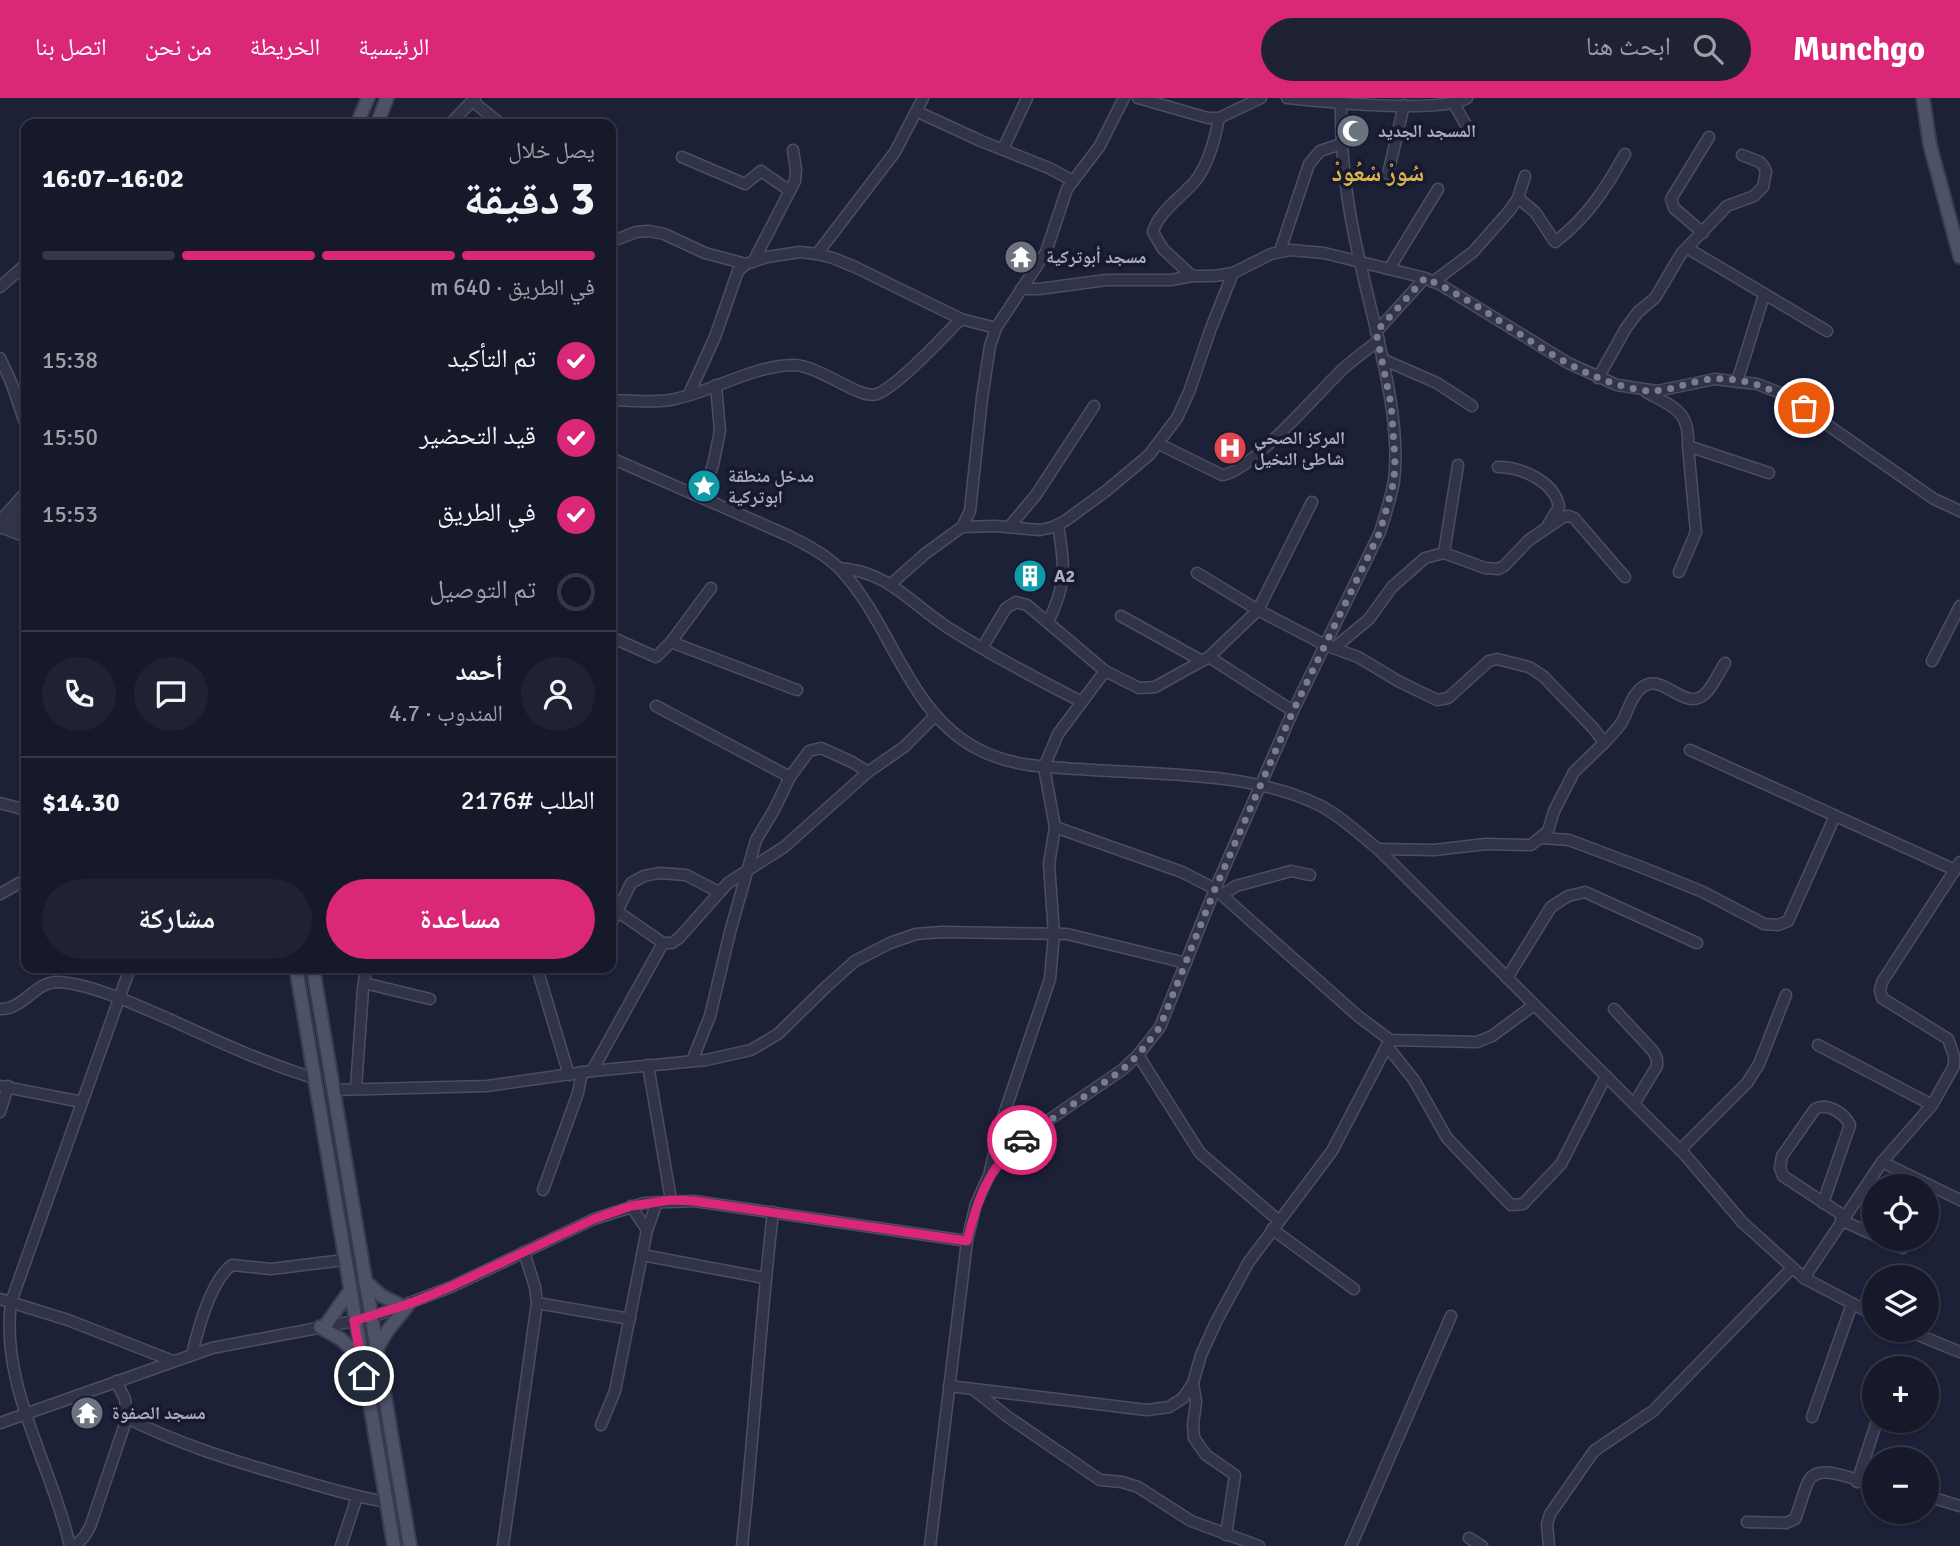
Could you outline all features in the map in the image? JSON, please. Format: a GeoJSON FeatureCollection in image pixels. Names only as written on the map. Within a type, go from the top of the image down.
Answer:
{"type":"FeatureCollection","features":[{"type":"Feature","properties":{"kind":"main road"},"geometry":{"type":"LineString","coordinates":[[379,119],[387,98]]}},
{"type":"Feature","properties":{"kind":"main road"},"geometry":{"type":"LineString","coordinates":[[1923,98],[1930,145],[1960,257]]}},
{"type":"Feature","properties":{"kind":"main road"},"geometry":{"type":"LineString","coordinates":[[359,119],[366,102]]}},
{"type":"Feature","properties":{"kind":"main road"},"geometry":{"type":"LineString","coordinates":[[297,973],[394,1546]]}},
{"type":"Feature","properties":{"kind":"main road"},"geometry":{"type":"LineString","coordinates":[[314,973],[410,1546]]}},
{"type":"Feature","properties":{"kind":"main road"},"geometry":{"type":"LineString","coordinates":[[365,1281],[382,1296],[406,1305],[376,1351]]}},
{"type":"Feature","properties":{"kind":"main road"},"geometry":{"type":"LineString","coordinates":[[349,1293],[322,1327],[341,1339],[360,1357]]}},
{"type":"Feature","properties":{"kind":"street"},"geometry":{"type":"LineString","coordinates":[[817,254],[889,161],[918,112],[923,98]]}},
{"type":"Feature","properties":{"kind":"street"},"geometry":{"type":"LineString","coordinates":[[1003,149],[1027,98]]}},
{"type":"Feature","properties":{"kind":"street"},"geometry":{"type":"LineString","coordinates":[[891,584],[926,553],[962,527],[970,512],[982,397],[990,346],[996,328],[1046,253],[1061,202],[1099,147],[1124,98]]}},
{"type":"Feature","properties":{"kind":"street"},"geometry":{"type":"LineString","coordinates":[[1138,98],[1208,118],[1219,118],[1261,98]]}},
{"type":"Feature","properties":{"kind":"street"},"geometry":{"type":"LineString","coordinates":[[1287,98],[1404,105],[1461,100],[1470,132]]}},
{"type":"Feature","properties":{"kind":"street"},"geometry":{"type":"LineString","coordinates":[[455,119],[473,100],[495,119]]}},
{"type":"Feature","properties":{"kind":"street"},"geometry":{"type":"LineString","coordinates":[[989,1175],[1018,1143],[1138,1055],[1160,1027],[1293,711],[1330,647],[1380,532],[1394,481],[1391,404],[1360,262],[1341,144],[1341,100]]}},
{"type":"Feature","properties":{"kind":"street"},"geometry":{"type":"LineString","coordinates":[[1388,174],[1404,105]]}},
{"type":"Feature","properties":{"kind":"street"},"geometry":{"type":"LineString","coordinates":[[918,112],[1049,168],[1073,181]]}},
{"type":"Feature","properties":{"kind":"street"},"geometry":{"type":"LineString","coordinates":[[1192,276],[1163,249],[1153,232],[1160,219],[1197,178],[1209,155],[1219,118]]}},
{"type":"Feature","properties":{"kind":"street"},"geometry":{"type":"LineString","coordinates":[[1703,233],[1674,208],[1671,199],[1709,137]]}},
{"type":"Feature","properties":{"kind":"street"},"geometry":{"type":"LineString","coordinates":[[1280,251],[1309,164],[1320,151],[1341,144]]}},
{"type":"Feature","properties":{"kind":"street"},"geometry":{"type":"LineString","coordinates":[[689,394],[715,337],[736,278],[749,263],[795,181],[793,150]]}},
{"type":"Feature","properties":{"kind":"street"},"geometry":{"type":"LineString","coordinates":[[1518,198],[1535,212],[1555,242],[1578,223],[1601,197],[1625,154]]}},
{"type":"Feature","properties":{"kind":"street"},"geometry":{"type":"LineString","coordinates":[[1598,378],[1626,328],[1638,312],[1655,298],[1687,248],[1727,206],[1754,196],[1763,187],[1766,172],[1764,167],[1760,162],[1742,155]]}},
{"type":"Feature","properties":{"kind":"street"},"geometry":{"type":"LineString","coordinates":[[682,157],[745,184],[761,171],[790,191]]}},
{"type":"Feature","properties":{"kind":"street"},"geometry":{"type":"LineString","coordinates":[[1159,444],[1222,475],[1236,471],[1268,444],[1377,336],[1429,280],[1473,252],[1510,210],[1518,198],[1525,176]]}},
{"type":"Feature","properties":{"kind":"street"},"geometry":{"type":"LineString","coordinates":[[1389,269],[1438,189]]}},
{"type":"Feature","properties":{"kind":"street"},"geometry":{"type":"LineString","coordinates":[[618,239],[636,232],[649,231],[664,234],[705,253],[749,263],[800,252],[817,254],[855,267],[961,319],[996,328]]}},
{"type":"Feature","properties":{"kind":"street"},"geometry":{"type":"LineString","coordinates":[[1687,248],[1827,331]]}},
{"type":"Feature","properties":{"kind":"street"},"geometry":{"type":"LineString","coordinates":[[1021,289],[1106,280],[1171,280],[1214,276],[1233,273],[1280,251],[1324,253],[1429,280],[1598,378],[1642,390],[1672,389],[1705,380],[1757,384],[1783,394],[1934,499],[1960,511]]}},
{"type":"Feature","properties":{"kind":"street"},"geometry":{"type":"LineString","coordinates":[[0,287],[21,268]]}},
{"type":"Feature","properties":{"kind":"street"},"geometry":{"type":"LineString","coordinates":[[962,527],[1040,530],[1058,524],[1106,491],[1159,444],[1177,418],[1189,392],[1233,273]]}},
{"type":"Feature","properties":{"kind":"street"},"geometry":{"type":"LineString","coordinates":[[1737,382],[1764,295]]}},
{"type":"Feature","properties":{"kind":"street"},"geometry":{"type":"LineString","coordinates":[[616,400],[664,400],[739,377],[792,365],[826,374],[856,391],[875,395],[919,361],[961,319]]}},
{"type":"Feature","properties":{"kind":"street"},"geometry":{"type":"LineString","coordinates":[[0,358],[21,411]]}},
{"type":"Feature","properties":{"kind":"street"},"geometry":{"type":"LineString","coordinates":[[1382,359],[1437,383],[1472,406]]}},
{"type":"Feature","properties":{"kind":"street"},"geometry":{"type":"LineString","coordinates":[[702,496],[713,465],[720,431],[716,385]]}},
{"type":"Feature","properties":{"kind":"street"},"geometry":{"type":"LineString","coordinates":[[1642,390],[1679,411],[1687,423],[1696,532],[1679,572]]}},
{"type":"Feature","properties":{"kind":"street"},"geometry":{"type":"LineString","coordinates":[[1009,527],[1036,495],[1094,406]]}},
{"type":"Feature","properties":{"kind":"street"},"geometry":{"type":"LineString","coordinates":[[1688,446],[1769,473]]}},
{"type":"Feature","properties":{"kind":"street"},"geometry":{"type":"LineString","coordinates":[[616,460],[787,534],[839,568],[871,613],[935,716],[956,736],[995,757],[1044,767],[1220,779],[1261,785],[1321,806],[1346,822],[1378,849],[1680,1150],[1743,1223],[1804,1278],[1862,1309]]}},
{"type":"Feature","properties":{"kind":"street"},"geometry":{"type":"LineString","coordinates":[[1444,553],[1458,465]]}},
{"type":"Feature","properties":{"kind":"street"},"geometry":{"type":"LineString","coordinates":[[1498,467],[1523,470],[1555,495],[1559,507],[1547,527]]}},
{"type":"Feature","properties":{"kind":"street"},"geometry":{"type":"LineString","coordinates":[[1,524],[21,498]]}},
{"type":"Feature","properties":{"kind":"street"},"geometry":{"type":"LineString","coordinates":[[982,648],[1010,604],[1016,602],[1027,605],[1105,671],[1139,688],[1146,689],[1168,681],[1205,659],[1258,610],[1312,502]]}},
{"type":"Feature","properties":{"kind":"street"},"geometry":{"type":"LineString","coordinates":[[1,524],[21,514]]}},
{"type":"Feature","properties":{"kind":"street"},"geometry":{"type":"LineString","coordinates":[[1330,647],[1368,619],[1386,594],[1425,558],[1444,553],[1485,568],[1498,569],[1529,540],[1563,517],[1574,518],[1625,577]]}},
{"type":"Feature","properties":{"kind":"street"},"geometry":{"type":"LineString","coordinates":[[1,524],[21,522]]}},
{"type":"Feature","properties":{"kind":"street"},"geometry":{"type":"LineString","coordinates":[[1,524],[21,534]]}},
{"type":"Feature","properties":{"kind":"street"},"geometry":{"type":"LineString","coordinates":[[1048,622],[1063,585],[1063,552],[1058,524]]}},
{"type":"Feature","properties":{"kind":"street"},"geometry":{"type":"LineString","coordinates":[[839,568],[874,575],[891,584],[947,627],[1082,702]]}},
{"type":"Feature","properties":{"kind":"street"},"geometry":{"type":"LineString","coordinates":[[1197,573],[1258,610],[1330,647],[1358,657],[1423,694],[1443,701],[1489,661],[1497,659],[1529,667],[1543,676],[1604,743]]}},
{"type":"Feature","properties":{"kind":"street"},"geometry":{"type":"LineString","coordinates":[[616,642],[656,657],[671,642],[711,588]]}},
{"type":"Feature","properties":{"kind":"street"},"geometry":{"type":"LineString","coordinates":[[1932,662],[1960,606]]}},
{"type":"Feature","properties":{"kind":"street"},"geometry":{"type":"LineString","coordinates":[[1121,616],[1205,659],[1293,711]]}},
{"type":"Feature","properties":{"kind":"street"},"geometry":{"type":"LineString","coordinates":[[671,642],[797,690]]}},
{"type":"Feature","properties":{"kind":"street"},"geometry":{"type":"LineString","coordinates":[[1378,849],[1434,850],[1469,845],[1531,845],[1548,831],[1553,811],[1574,772],[1622,722],[1629,705],[1643,687],[1658,685],[1681,696],[1695,699],[1706,693],[1725,663]]}},
{"type":"Feature","properties":{"kind":"street"},"geometry":{"type":"LineString","coordinates":[[930,1546],[967,1241],[976,1204],[989,1175],[999,1130],[1050,979],[1054,934],[1049,864],[1055,827],[1044,767],[1058,734],[1105,671]]}},
{"type":"Feature","properties":{"kind":"street"},"geometry":{"type":"LineString","coordinates":[[656,706],[790,777]]}},
{"type":"Feature","properties":{"kind":"street"},"geometry":{"type":"LineString","coordinates":[[616,912],[663,943],[672,943],[719,892],[748,868],[784,847],[868,772],[904,747],[935,716]]}},
{"type":"Feature","properties":{"kind":"street"},"geometry":{"type":"LineString","coordinates":[[692,1061],[710,1016],[756,840],[790,777],[809,751],[821,748],[868,772]]}},
{"type":"Feature","properties":{"kind":"street"},"geometry":{"type":"LineString","coordinates":[[1690,750],[1835,816],[1958,866],[1882,982],[1880,990],[1882,998],[1948,1039],[1954,1056],[1954,1066],[1932,1105],[1882,1162],[1804,1278]]}},
{"type":"Feature","properties":{"kind":"street"},"geometry":{"type":"LineString","coordinates":[[0,803],[21,809]]}},
{"type":"Feature","properties":{"kind":"street"},"geometry":{"type":"LineString","coordinates":[[1542,838],[1569,839],[1703,892],[1764,923],[1778,925],[1787,921],[1835,816]]}},
{"type":"Feature","properties":{"kind":"street"},"geometry":{"type":"LineString","coordinates":[[1055,827],[1182,872],[1218,892],[1389,1043],[1447,1138],[1511,1205],[1523,1204],[1561,1164],[1605,1076]]}},
{"type":"Feature","properties":{"kind":"street"},"geometry":{"type":"LineString","coordinates":[[1218,892],[1291,871],[1310,875]]}},
{"type":"Feature","properties":{"kind":"street"},"geometry":{"type":"LineString","coordinates":[[616,908],[631,883],[644,876],[659,873],[686,875],[719,892]]}},
{"type":"Feature","properties":{"kind":"street"},"geometry":{"type":"LineString","coordinates":[[0,894],[21,882]]}},
{"type":"Feature","properties":{"kind":"street"},"geometry":{"type":"LineString","coordinates":[[1507,978],[1551,907],[1568,896],[1585,892],[1697,943]]}},
{"type":"Feature","properties":{"kind":"street"},"geometry":{"type":"LineString","coordinates":[[333,1090],[487,1086],[729,1056],[751,1050],[766,1042],[792,1022],[855,961],[902,938],[942,932],[1077,936],[1186,963]]}},
{"type":"Feature","properties":{"kind":"street"},"geometry":{"type":"LineString","coordinates":[[543,1190],[587,1072],[663,943]]}},
{"type":"Feature","properties":{"kind":"street"},"geometry":{"type":"LineString","coordinates":[[116,1381],[125,1399],[127,1418],[90,1527],[85,1537],[73,1546],[13,1371],[8,1326],[11,1302],[129,973]]}},
{"type":"Feature","properties":{"kind":"street"},"geometry":{"type":"LineString","coordinates":[[356,1088],[365,973]]}},
{"type":"Feature","properties":{"kind":"street"},"geometry":{"type":"LineString","coordinates":[[538,973],[569,1075]]}},
{"type":"Feature","properties":{"kind":"street"},"geometry":{"type":"LineString","coordinates":[[0,1009],[12,1007],[54,982],[71,984],[121,998],[255,1058],[314,1078]]}},
{"type":"Feature","properties":{"kind":"street"},"geometry":{"type":"LineString","coordinates":[[364,983],[430,999]]}},
{"type":"Feature","properties":{"kind":"street"},"geometry":{"type":"LineString","coordinates":[[1680,1150],[1747,1083],[1759,1065],[1786,995]]}},
{"type":"Feature","properties":{"kind":"street"},"geometry":{"type":"LineString","coordinates":[[1389,1043],[1477,1042],[1492,1036],[1534,1004]]}},
{"type":"Feature","properties":{"kind":"street"},"geometry":{"type":"LineString","coordinates":[[1614,1009],[1653,1051],[1657,1059],[1657,1066],[1634,1104]]}},
{"type":"Feature","properties":{"kind":"street"},"geometry":{"type":"LineString","coordinates":[[949,1387],[1147,1410],[1170,1407],[1183,1398],[1193,1383],[1201,1355],[1216,1322],[1248,1263],[1332,1151],[1389,1043]]}},
{"type":"Feature","properties":{"kind":"street"},"geometry":{"type":"LineString","coordinates":[[1818,1045],[1932,1105]]}},
{"type":"Feature","properties":{"kind":"street"},"geometry":{"type":"LineString","coordinates":[[1138,1055],[1200,1153],[1275,1225],[1354,1289]]}},
{"type":"Feature","properties":{"kind":"street"},"geometry":{"type":"LineString","coordinates":[[648,1065],[671,1200]]}},
{"type":"Feature","properties":{"kind":"street"},"geometry":{"type":"LineString","coordinates":[[0,1112],[4,1086],[82,1102]]}},
{"type":"Feature","properties":{"kind":"street"},"geometry":{"type":"LineString","coordinates":[[1823,1203],[1850,1125],[1846,1117],[1820,1105],[1782,1156],[1780,1168],[1783,1176],[1842,1218],[1862,1229]]}},
{"type":"Feature","properties":{"kind":"street"},"geometry":{"type":"LineString","coordinates":[[1882,1162],[1960,1200]]}},
{"type":"Feature","properties":{"kind":"street"},"geometry":{"type":"LineString","coordinates":[[0,1423],[192,1354],[238,1342],[370,1318],[406,1305],[594,1219],[631,1206],[671,1200],[694,1201],[967,1241]]}},
{"type":"Feature","properties":{"kind":"street"},"geometry":{"type":"LineString","coordinates":[[601,1425],[615,1391],[647,1230],[657,1202]]}},
{"type":"Feature","properties":{"kind":"street"},"geometry":{"type":"LineString","coordinates":[[631,1206],[647,1230]]}},
{"type":"Feature","properties":{"kind":"street"},"geometry":{"type":"LineString","coordinates":[[742,1546],[773,1212]]}},
{"type":"Feature","properties":{"kind":"street"},"geometry":{"type":"LineString","coordinates":[[503,1546],[537,1303],[524,1252]]}},
{"type":"Feature","properties":{"kind":"street"},"geometry":{"type":"LineString","coordinates":[[642,1255],[765,1278]]}},
{"type":"Feature","properties":{"kind":"street"},"geometry":{"type":"LineString","coordinates":[[192,1354],[197,1331],[210,1298],[222,1275],[232,1265],[271,1269],[344,1260]]}},
{"type":"Feature","properties":{"kind":"street"},"geometry":{"type":"LineString","coordinates":[[1549,1546],[1546,1524],[1550,1514],[1594,1451],[1653,1411],[1792,1268]]}},
{"type":"Feature","properties":{"kind":"street"},"geometry":{"type":"LineString","coordinates":[[0,1299],[68,1320],[174,1361]]}},
{"type":"Feature","properties":{"kind":"street"},"geometry":{"type":"LineString","coordinates":[[537,1303],[630,1319]]}},
{"type":"Feature","properties":{"kind":"street"},"geometry":{"type":"LineString","coordinates":[[1812,1417],[1852,1304]]}},
{"type":"Feature","properties":{"kind":"street"},"geometry":{"type":"LineString","coordinates":[[1351,1546],[1451,1316]]}},
{"type":"Feature","properties":{"kind":"street"},"geometry":{"type":"LineString","coordinates":[[1935,1342],[1960,1352]]}},
{"type":"Feature","properties":{"kind":"street"},"geometry":{"type":"LineString","coordinates":[[1193,1383],[1196,1402],[1194,1438],[1206,1455],[1235,1475],[1229,1540]]}},
{"type":"Feature","properties":{"kind":"street"},"geometry":{"type":"LineString","coordinates":[[974,1389],[1008,1418],[1100,1480],[1138,1487],[1191,1521],[1229,1540],[1259,1546]]}},
{"type":"Feature","properties":{"kind":"street"},"geometry":{"type":"LineString","coordinates":[[127,1418],[172,1440],[357,1497],[386,1502]]}},
{"type":"Feature","properties":{"kind":"street"},"geometry":{"type":"LineString","coordinates":[[1857,1482],[1873,1433]]}},
{"type":"Feature","properties":{"kind":"street"},"geometry":{"type":"LineString","coordinates":[[1747,1522],[1773,1524],[1795,1519],[1808,1482],[1814,1474],[1823,1471],[1862,1483]]}},
{"type":"Feature","properties":{"kind":"street"},"geometry":{"type":"LineString","coordinates":[[341,1546],[357,1497]]}},
{"type":"Feature","properties":{"kind":"street"},"geometry":{"type":"LineString","coordinates":[[1939,1500],[1960,1506]]}},
{"type":"Feature","properties":{"kind":"street"},"geometry":{"type":"LineString","coordinates":[[1469,1538],[1482,1546]]}},
{"type":"Feature","properties":{"kind":"way so far"},"geometry":{"type":"LineString","coordinates":[[1022,1140],[1122,1070],[1160,1027],[1215,889],[1293,711],[1380,532],[1394,481],[1395,459],[1391,404],[1376,332],[1425,278],[1477,306],[1569,363],[1617,385],[1657,391],[1715,379],[1757,384],[1783,394],[1804,408]]}},
{"type":"Feature","properties":{"kind":"place","name":"المسجد الجديد"},"geometry":{"type":"Point","coordinates":[1353,131]}},
{"type":"Feature","properties":{"kind":"place","name":"مسجد أبوتركية"},"geometry":{"type":"Point","coordinates":[1021,257]}},
{"type":"Feature","properties":{"kind":"place","name":"المركز الصحي شاطئ النخيل"},"geometry":{"type":"Point","coordinates":[1230,448]}},
{"type":"Feature","properties":{"kind":"place","name":"مدخل منطقة ابوتركية"},"geometry":{"type":"Point","coordinates":[704,486]}},
{"type":"Feature","properties":{"kind":"place","name":"A2"},"geometry":{"type":"Point","coordinates":[1030,576]}},
{"type":"Feature","properties":{"kind":"place","name":"مسجد الصفوة"},"geometry":{"type":"Point","coordinates":[87,1413]}},
{"type":"Feature","properties":{"kind":"district","name":"سُورْ سْعُودْ"},"geometry":{"type":"Point","coordinates":[1378,173]}},
{"type":"Feature","properties":{"kind":"route"},"geometry":{"type":"LineString","coordinates":[[364,1376],[354,1321],[409,1304],[594,1219],[644,1203],[694,1201],[967,1241],[984,1184],[999,1163],[1022,1140]]}}]}
